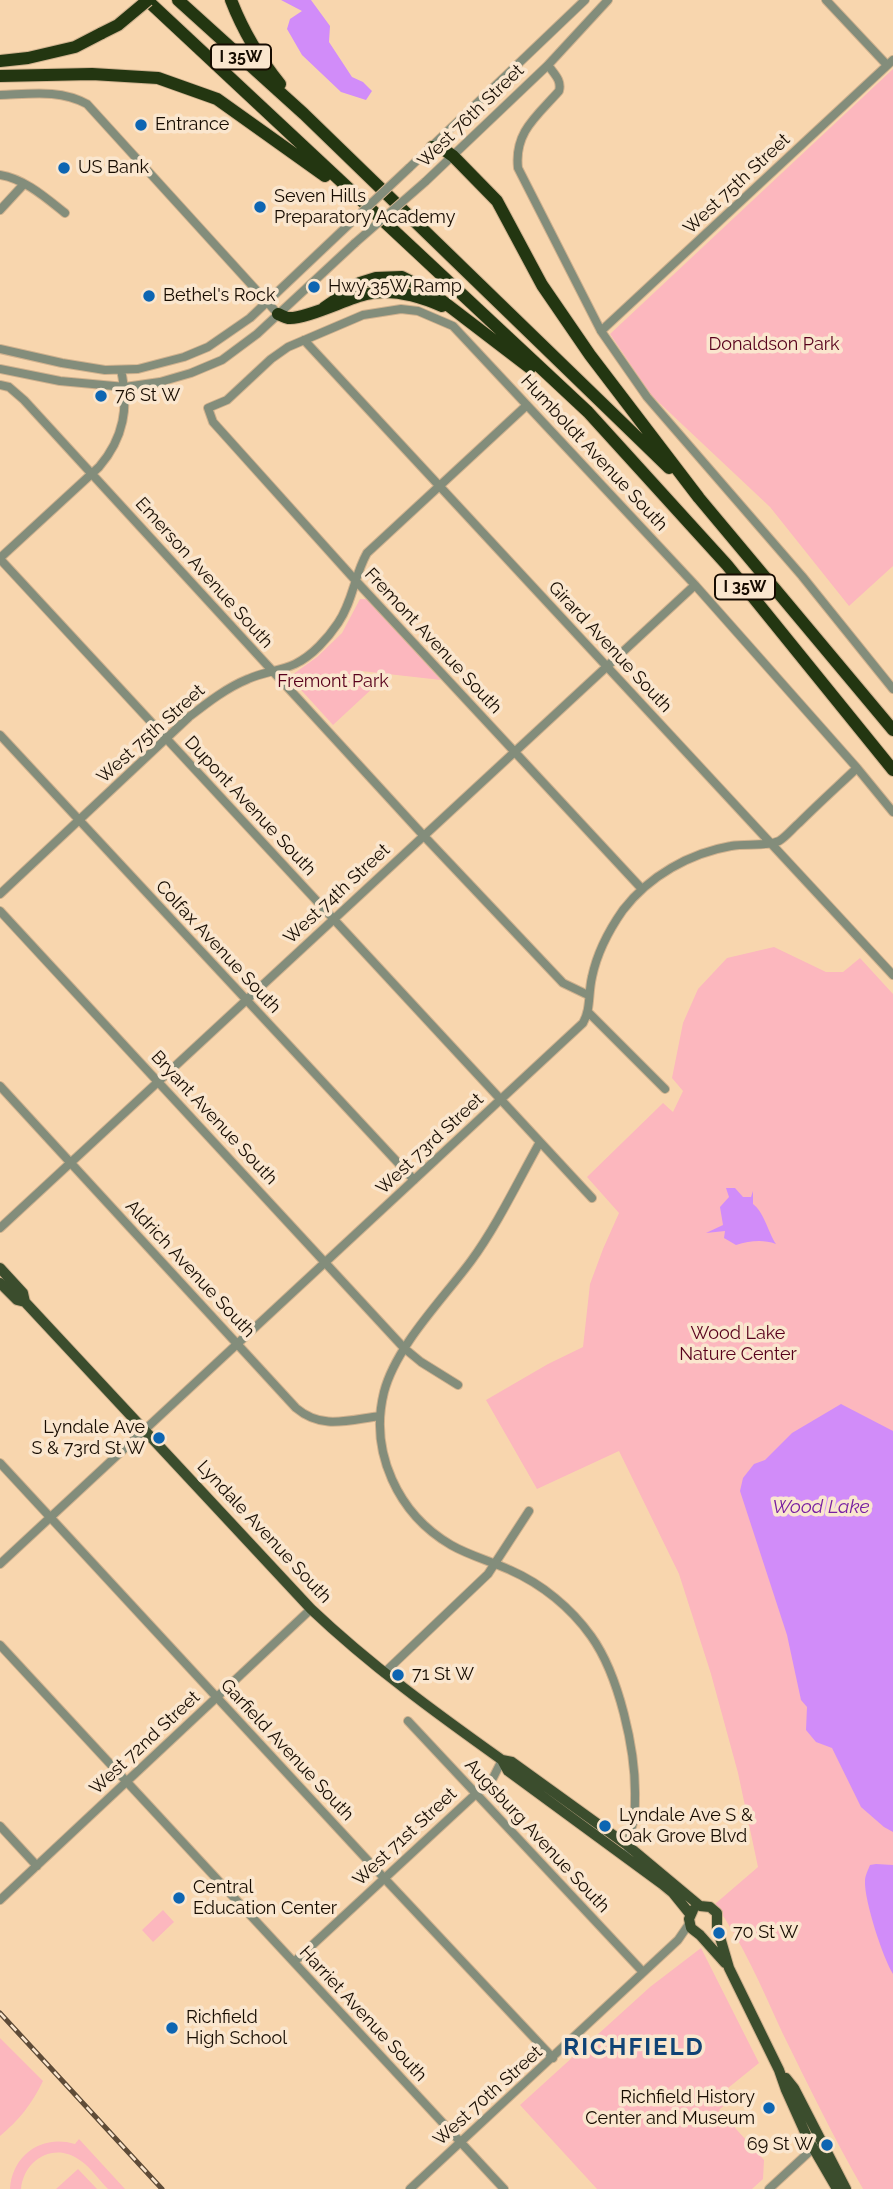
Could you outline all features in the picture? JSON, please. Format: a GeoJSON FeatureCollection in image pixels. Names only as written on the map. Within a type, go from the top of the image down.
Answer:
{"type":"FeatureCollection","features":[{"type":"Feature","properties":{"kind":"highway"},"geometry":{"type":"LineString","coordinates":[[0,61],[28,58],[75,47],[118,25],[147,0]]}},
{"type":"Feature","properties":{"kind":"highway","name":"I 35W"},"geometry":{"type":"LineString","coordinates":[[147,0],[588,412],[727,565],[893,770]]}},
{"type":"Feature","properties":{"kind":"highway","name":"I 35W"},"geometry":{"type":"LineString","coordinates":[[178,0],[304,114],[699,498],[893,730]]}},
{"type":"Feature","properties":{"kind":"highway"},"geometry":{"type":"LineString","coordinates":[[231,0],[240,23],[261,60],[304,114]]}},
{"type":"Feature","properties":{"kind":"highway"},"geometry":{"type":"LineString","coordinates":[[0,55],[50,50],[100,34]]}},
{"type":"Feature","properties":{"kind":"highway"},"geometry":{"type":"LineString","coordinates":[[0,75],[132,76],[158,78],[181,86],[217,99],[368,207]]}},
{"type":"Feature","properties":{"kind":"highway"},"geometry":{"type":"LineString","coordinates":[[432,147],[443,149],[453,156],[498,201],[542,285],[576,335],[699,498]]}},
{"type":"Feature","properties":{"kind":"highway"},"geometry":{"type":"LineString","coordinates":[[278,314],[289,318],[324,308],[360,283],[387,276],[402,277],[415,282],[455,311],[588,412]]}},
{"type":"Feature","properties":{"kind":"main road","name":"Lyndale Avenue South"},"geometry":{"type":"LineString","coordinates":[[0,1268],[23,1293],[25,1302],[311,1609],[384,1673],[502,1760],[512,1762],[627,1845],[700,1906],[714,1909],[729,1968],[779,2070],[794,2088],[837,2189]]}},
{"type":"Feature","properties":{"kind":"main road","name":"Lyndale Avenue South"},"geometry":{"type":"LineString","coordinates":[[0,1283],[17,1300],[25,1302]]}},
{"type":"Feature","properties":{"kind":"main road","name":"Lyndale Avenue South"},"geometry":{"type":"LineString","coordinates":[[502,1760],[508,1772],[673,1893],[699,1934],[729,1968]]}},
{"type":"Feature","properties":{"kind":"main road"},"geometry":{"type":"LineString","coordinates":[[690,1919],[700,1906]]}},
{"type":"Feature","properties":{"kind":"main road"},"geometry":{"type":"LineString","coordinates":[[699,1934],[710,1934],[717,1927]]}},
{"type":"Feature","properties":{"kind":"main road","name":"Lyndale Avenue South"},"geometry":{"type":"LineString","coordinates":[[818,2147],[845,2189]]}},
{"type":"Feature","properties":{"kind":"street","name":"West 76th Street"},"geometry":{"type":"LineString","coordinates":[[0,349],[75,366],[121,370],[158,365],[208,347],[250,318],[585,0]]}},
{"type":"Feature","properties":{"kind":"street","name":"West 76th Street"},"geometry":{"type":"LineString","coordinates":[[0,369],[60,381],[125,387],[159,382],[222,360],[257,334],[453,156],[548,65],[608,0]]}},
{"type":"Feature","properties":{"kind":"street"},"geometry":{"type":"LineString","coordinates":[[826,0],[890,62]]}},
{"type":"Feature","properties":{"kind":"street","name":"West 75th Street"},"geometry":{"type":"LineString","coordinates":[[601,331],[890,62]]}},
{"type":"Feature","properties":{"kind":"street"},"geometry":{"type":"LineString","coordinates":[[548,65],[559,80],[559,92],[525,129],[518,146],[518,168],[601,331],[674,429],[802,576],[893,689]]}},
{"type":"Feature","properties":{"kind":"street"},"geometry":{"type":"LineString","coordinates":[[0,95],[57,93],[75,97],[87,104],[278,314]]}},
{"type":"Feature","properties":{"kind":"street"},"geometry":{"type":"LineString","coordinates":[[0,175],[24,184],[65,213]]}},
{"type":"Feature","properties":{"kind":"street"},"geometry":{"type":"LineString","coordinates":[[0,210],[24,184]]}},
{"type":"Feature","properties":{"kind":"street","name":"Humboldt Avenue South"},"geometry":{"type":"LineString","coordinates":[[208,408],[228,400],[280,352],[371,313],[401,309],[418,311],[445,321],[460,332],[695,585],[893,812]]}},
{"type":"Feature","properties":{"kind":"street","name":"Girard Avenue South"},"geometry":{"type":"LineString","coordinates":[[304,340],[893,975]]}},
{"type":"Feature","properties":{"kind":"street"},"geometry":{"type":"LineString","coordinates":[[0,559],[92,474],[111,452],[119,435],[125,409],[125,387],[121,370]]}},
{"type":"Feature","properties":{"kind":"street","name":"Emerson Avenue South"},"geometry":{"type":"LineString","coordinates":[[0,385],[9,387],[24,400],[423,835],[563,983],[588,995]]}},
{"type":"Feature","properties":{"kind":"street","name":"West 75th Street"},"geometry":{"type":"LineString","coordinates":[[0,894],[207,702],[250,678],[296,663],[325,639],[338,624],[347,607],[367,553],[527,405]]}},
{"type":"Feature","properties":{"kind":"street","name":"Fremont Avenue South"},"geometry":{"type":"LineString","coordinates":[[208,408],[213,422],[356,581],[642,889]]}},
{"type":"Feature","properties":{"kind":"street","name":"Dupont Avenue South"},"geometry":{"type":"LineString","coordinates":[[0,559],[592,1198]]}},
{"type":"Feature","properties":{"kind":"street","name":"West 74th Street"},"geometry":{"type":"LineString","coordinates":[[0,1228],[695,585]]}},
{"type":"Feature","properties":{"kind":"street","name":"Colfax Avenue South"},"geometry":{"type":"LineString","coordinates":[[0,735],[414,1180]]}},
{"type":"Feature","properties":{"kind":"street"},"geometry":{"type":"LineString","coordinates":[[665,1089],[589,1013],[588,995],[600,951],[611,929],[642,889],[662,874],[708,851],[780,840],[857,768]]}},
{"type":"Feature","properties":{"kind":"street","name":"Bryant Avenue South"},"geometry":{"type":"LineString","coordinates":[[0,911],[404,1348],[458,1385]]}},
{"type":"Feature","properties":{"kind":"street","name":"West 73rd Street"},"geometry":{"type":"LineString","coordinates":[[0,1564],[583,1023],[589,1013]]}},
{"type":"Feature","properties":{"kind":"street","name":"Aldrich Avenue South"},"geometry":{"type":"LineString","coordinates":[[0,1086],[296,1408],[314,1420],[325,1422],[380,1416]]}},
{"type":"Feature","properties":{"kind":"street"},"geometry":{"type":"LineString","coordinates":[[540,1142],[472,1260],[404,1348],[388,1381],[380,1416],[384,1461],[391,1481],[403,1500],[425,1525],[451,1545],[533,1582],[555,1597],[591,1636],[615,1684],[633,1769],[634,1817],[627,1845],[629,1859]]}},
{"type":"Feature","properties":{"kind":"street","name":"Garfield Avenue South"},"geometry":{"type":"LineString","coordinates":[[0,1463],[553,2058]]}},
{"type":"Feature","properties":{"kind":"street"},"geometry":{"type":"LineString","coordinates":[[384,1673],[488,1574],[528,1511]]}},
{"type":"Feature","properties":{"kind":"street","name":"West 72nd Street"},"geometry":{"type":"LineString","coordinates":[[0,1900],[311,1609]]}},
{"type":"Feature","properties":{"kind":"street","name":"Harriet Avenue South"},"geometry":{"type":"LineString","coordinates":[[0,1645],[504,2189]]}},
{"type":"Feature","properties":{"kind":"street","name":"Augsburg Avenue South"},"geometry":{"type":"LineString","coordinates":[[408,1721],[643,1972]]}},
{"type":"Feature","properties":{"kind":"street","name":"West 71st Street"},"geometry":{"type":"LineString","coordinates":[[294,1962],[493,1777],[502,1760]]}},
{"type":"Feature","properties":{"kind":"street"},"geometry":{"type":"LineString","coordinates":[[0,1826],[37,1866]]}},
{"type":"Feature","properties":{"kind":"street","name":"West 70th Street"},"geometry":{"type":"LineString","coordinates":[[410,2189],[678,1940],[690,1919]]}},
{"type":"Feature","properties":{"kind":"street","name":"West 70th Street"},"geometry":{"type":"LineString","coordinates":[[678,1940],[699,1934]]}},
{"type":"Feature","properties":{"kind":"street"},"geometry":{"type":"LineString","coordinates":[[769,2189],[818,2147]]}},
{"type":"Feature","properties":{"kind":"green space","name":"Donaldson Park"},"geometry":{"type":"Polygon","coordinates":[[[893,69],[893,566],[849,606],[770,507],[651,395],[610,334],[893,69]]]}},
{"type":"Feature","properties":{"kind":"green space","name":"Fremont Park"},"geometry":{"type":"Polygon","coordinates":[[[360,599],[368,599],[441,680],[361,671],[375,686],[333,725],[292,680],[292,675],[317,657],[342,633],[360,599]]]}},
{"type":"Feature","properties":{"kind":"green space","name":"Wood Lake Nature Center"},"geometry":{"type":"Polygon","coordinates":[[[774,947],[826,972],[843,972],[860,958],[893,994],[893,2189],[863,2189],[811,2092],[743,1950],[715,1904],[758,1867],[738,1773],[711,1674],[679,1574],[619,1451],[537,1489],[486,1400],[583,1347],[590,1284],[619,1213],[587,1177],[663,1103],[673,1112],[683,1091],[672,1078],[683,1023],[698,989],[727,958],[774,947]]]}},
{"type":"Feature","properties":{"kind":"green space"},"geometry":{"type":"Polygon","coordinates":[[[163,1910],[174,1922],[153,1942],[142,1930],[163,1910]]]}},
{"type":"Feature","properties":{"kind":"green space"},"geometry":{"type":"Polygon","coordinates":[[[701,1948],[759,2063],[728,2088],[729,2101],[719,2110],[764,2160],[763,2179],[752,2189],[597,2189],[520,2105],[650,1987],[701,1948]]]}},
{"type":"Feature","properties":{"kind":"green space"},"geometry":{"type":"Polygon","coordinates":[[[0,2038],[43,2081],[24,2111],[0,2136],[0,2038]]]}},
{"type":"Feature","properties":{"kind":"green space"},"geometry":{"type":"Polygon","coordinates":[[[79,2139],[125,2189],[108,2189],[81,2161],[71,2155],[51,2153],[42,2156],[28,2169],[21,2189],[10,2189],[16,2166],[31,2150],[51,2142],[75,2144],[79,2139]]]}},
{"type":"Feature","properties":{"kind":"green space"},"geometry":{"type":"Polygon","coordinates":[[[78,2169],[97,2189],[56,2189],[78,2169]]]}},
{"type":"Feature","properties":{"kind":"water"},"geometry":{"type":"Polygon","coordinates":[[[281,0],[311,0],[330,26],[329,42],[352,77],[363,82],[372,91],[366,100],[341,92],[302,55],[287,29],[290,19],[302,11],[281,0]]]}},
{"type":"Feature","properties":{"kind":"water"},"geometry":{"type":"Polygon","coordinates":[[[726,1188],[735,1188],[743,1197],[751,1197],[753,1191],[753,1204],[776,1244],[756,1241],[736,1245],[724,1238],[725,1231],[706,1233],[723,1225],[720,1207],[729,1197],[726,1188]]]}},
{"type":"Feature","properties":{"kind":"water","name":"Wood Lake"},"geometry":{"type":"Polygon","coordinates":[[[841,1404],[893,1431],[893,1832],[861,1807],[832,1748],[816,1742],[806,1730],[807,1707],[801,1700],[787,1635],[740,1491],[743,1478],[754,1464],[765,1460],[792,1433],[841,1404]]]}},
{"type":"Feature","properties":{"kind":"water"},"geometry":{"type":"Polygon","coordinates":[[[870,1865],[893,1865],[893,1974],[875,1929],[866,1890],[865,1879],[870,1865]]]}},
{"type":"Feature","properties":{"kind":"railway"},"geometry":{"type":"LineString","coordinates":[[0,2013],[162,2189]]}},
{"type":"Feature","properties":{"kind":"place","name":"Entrance"},"geometry":{"type":"Point","coordinates":[141,125]}},
{"type":"Feature","properties":{"kind":"place","name":"US Bank"},"geometry":{"type":"Point","coordinates":[64,168]}},
{"type":"Feature","properties":{"kind":"place","name":"Seven Hills Preparatory Academy"},"geometry":{"type":"Point","coordinates":[260,207]}},
{"type":"Feature","properties":{"kind":"place","name":"Hwy 35W Ramp"},"geometry":{"type":"Point","coordinates":[314,287]}},
{"type":"Feature","properties":{"kind":"place","name":"Bethel's Rock"},"geometry":{"type":"Point","coordinates":[149,296]}},
{"type":"Feature","properties":{"kind":"place","name":"76 St W"},"geometry":{"type":"Point","coordinates":[101,396]}},
{"type":"Feature","properties":{"kind":"place","name":"Lyndale Ave S & 73rd St W"},"geometry":{"type":"Point","coordinates":[159,1438]}},
{"type":"Feature","properties":{"kind":"place","name":"71 St W"},"geometry":{"type":"Point","coordinates":[398,1675]}},
{"type":"Feature","properties":{"kind":"place","name":"Lyndale Ave S & Oak Grove Blvd"},"geometry":{"type":"Point","coordinates":[605,1826]}},
{"type":"Feature","properties":{"kind":"place","name":"Central Education Center"},"geometry":{"type":"Point","coordinates":[179,1898]}},
{"type":"Feature","properties":{"kind":"place","name":"70 St W"},"geometry":{"type":"Point","coordinates":[719,1933]}},
{"type":"Feature","properties":{"kind":"place","name":"Richfield High School"},"geometry":{"type":"Point","coordinates":[172,2028]}},
{"type":"Feature","properties":{"kind":"place","name":"Richfield History Center and Museum"},"geometry":{"type":"Point","coordinates":[769,2108]}},
{"type":"Feature","properties":{"kind":"place","name":"69 St W"},"geometry":{"type":"Point","coordinates":[827,2145]}},
{"type":"Feature","properties":{"kind":"district","name":"RICHFIELD"},"geometry":{"type":"Point","coordinates":[634,2048]}}]}
